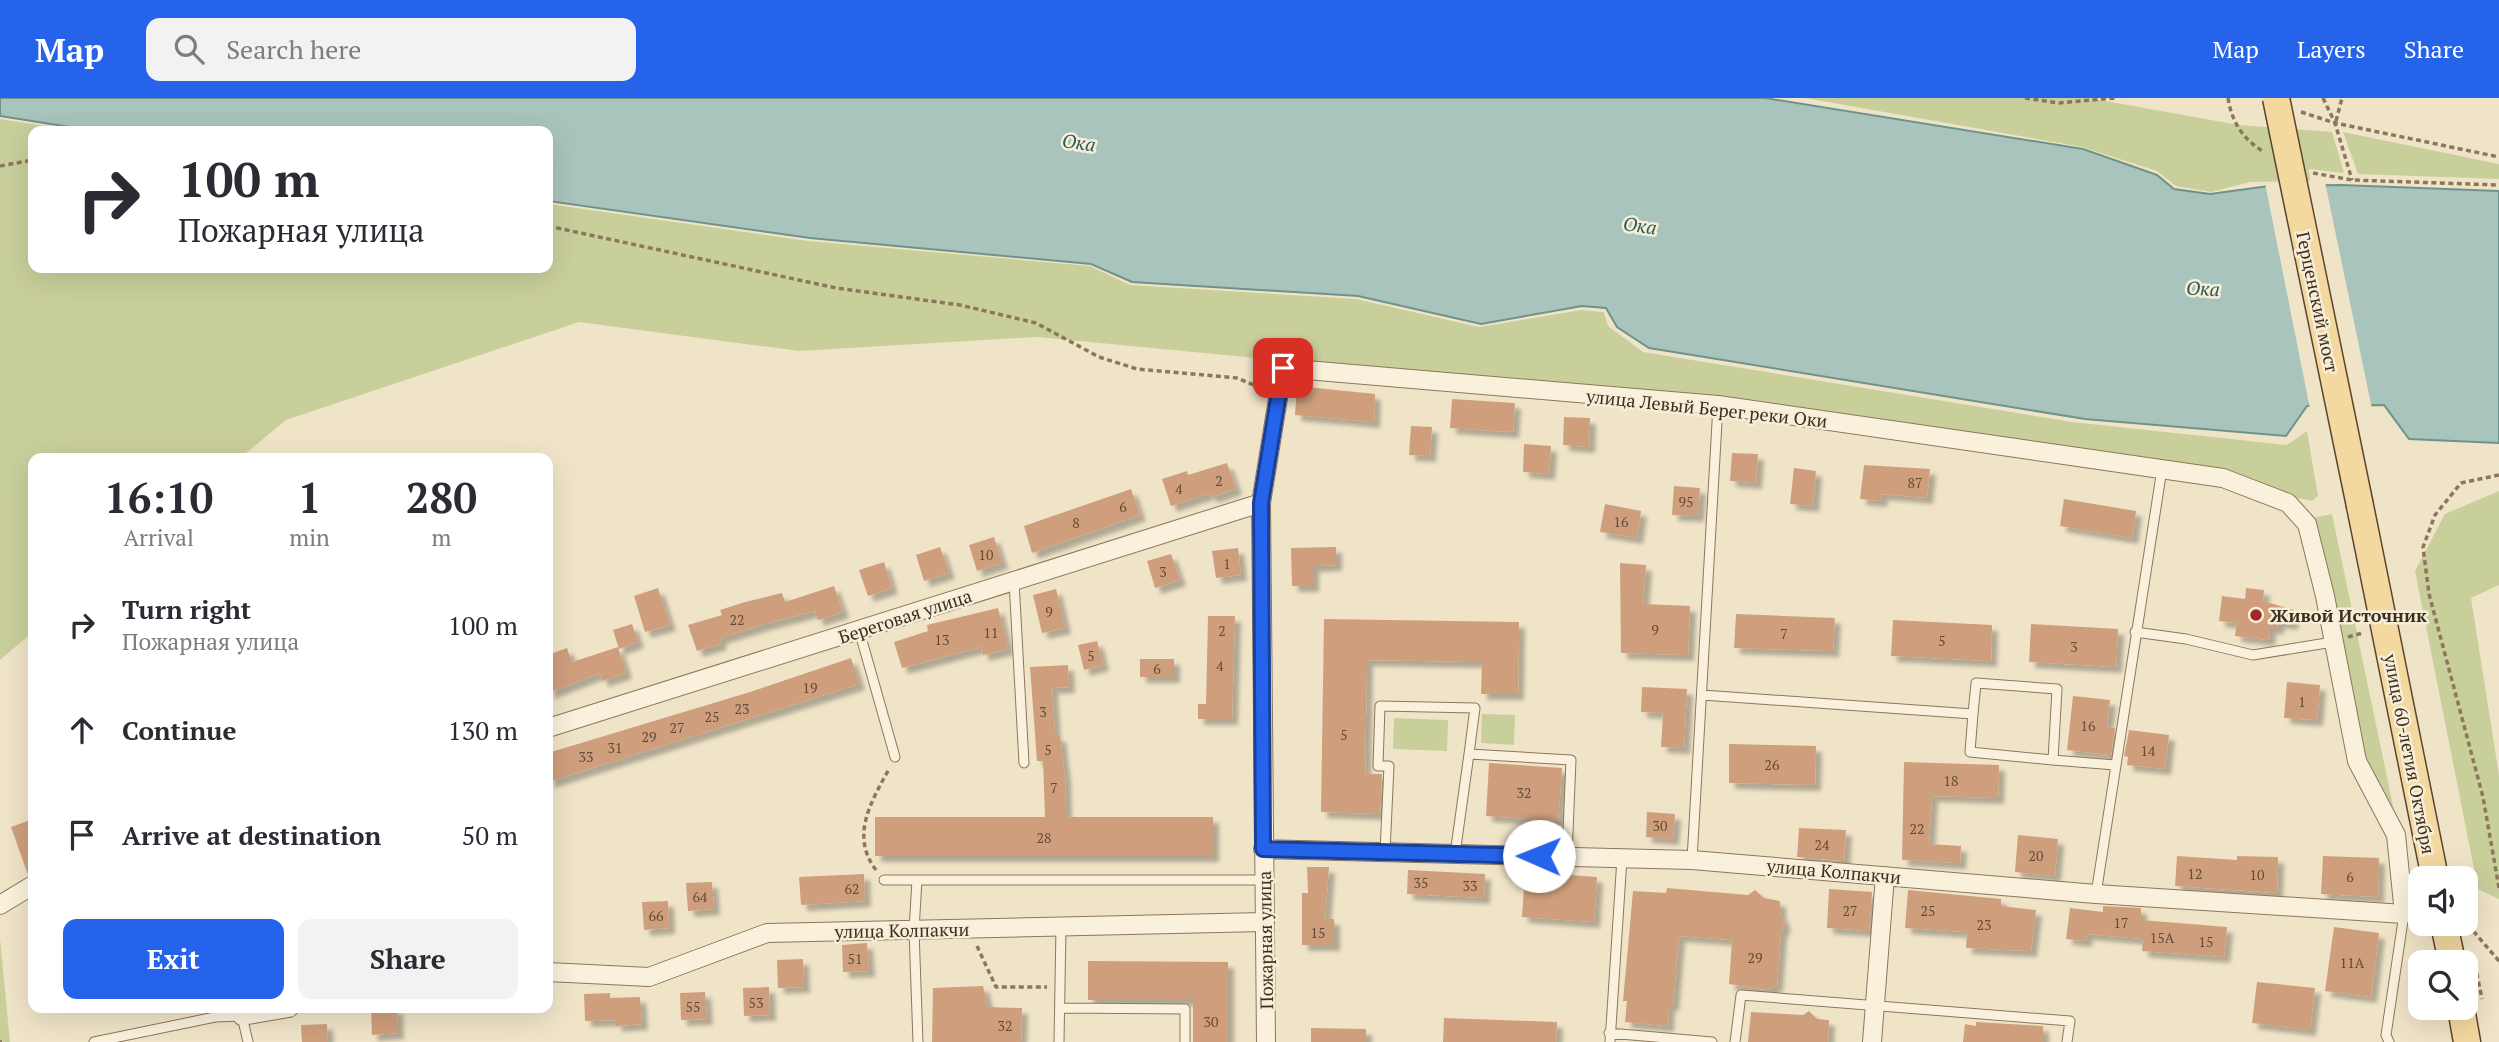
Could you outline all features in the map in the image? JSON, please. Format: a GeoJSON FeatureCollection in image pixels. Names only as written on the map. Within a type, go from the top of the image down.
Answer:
{"type":"FeatureCollection","features":[{"type":"Feature","properties":{"kind":"main road","name":"Герценский мост"},"geometry":{"type":"LineString","coordinates":[[2276,98],[2360,506]]}},
{"type":"Feature","properties":{"kind":"main road","name":"улица 60-летия Октября"},"geometry":{"type":"LineString","coordinates":[[2360,506],[2433,866]]}},
{"type":"Feature","properties":{"kind":"main road"},"geometry":{"type":"LineString","coordinates":[[2467,1042],[2470,1020]]}},
{"type":"Feature","properties":{"kind":"street","name":"улица Левый Берег реки Оки"},"geometry":{"type":"LineString","coordinates":[[1261,503],[1283,368],[1718,405],[2222,478],[2288,503],[2307,524],[2357,761],[2396,835],[2404,914]]}},
{"type":"Feature","properties":{"kind":"street","name":"Береговая улица"},"geometry":{"type":"LineString","coordinates":[[553,726],[1261,503]]}},
{"type":"Feature","properties":{"kind":"street","name":"Пожарная улица"},"geometry":{"type":"LineString","coordinates":[[1261,503],[1266,1042]]}},
{"type":"Feature","properties":{"kind":"street","name":"улица Колпакчи"},"geometry":{"type":"LineString","coordinates":[[1263,849],[1692,860],[2096,894],[2404,914]]}},
{"type":"Feature","properties":{"kind":"street"},"geometry":{"type":"LineString","coordinates":[[1872,1042],[1885,876]]}},
{"type":"Feature","properties":{"kind":"street"},"geometry":{"type":"LineString","coordinates":[[0,905],[28,888]]}},
{"type":"Feature","properties":{"kind":"street","name":"улица Колпакчи"},"geometry":{"type":"LineString","coordinates":[[553,972],[649,977],[767,933],[1265,922]]}},
{"type":"Feature","properties":{"kind":"street"},"geometry":{"type":"LineString","coordinates":[[242,1016],[260,1013]]}},
{"type":"Feature","properties":{"kind":"lane"},"geometry":{"type":"LineString","coordinates":[[1692,860],[1718,405]]}},
{"type":"Feature","properties":{"kind":"lane"},"geometry":{"type":"LineString","coordinates":[[2096,894],[2162,469]]}},
{"type":"Feature","properties":{"kind":"lane"},"geometry":{"type":"LineString","coordinates":[[1014,581],[1024,764]]}},
{"type":"Feature","properties":{"kind":"lane"},"geometry":{"type":"LineString","coordinates":[[859,630],[895,757]]}},
{"type":"Feature","properties":{"kind":"lane"},"geometry":{"type":"LineString","coordinates":[[2135,632],[2186,639],[2253,655],[2333,642]]}},
{"type":"Feature","properties":{"kind":"lane"},"geometry":{"type":"LineString","coordinates":[[2053,760],[2057,689],[1976,682],[1970,752],[2053,760],[2115,765]]}},
{"type":"Feature","properties":{"kind":"lane"},"geometry":{"type":"LineString","coordinates":[[1702,695],[1973,714]]}},
{"type":"Feature","properties":{"kind":"lane"},"geometry":{"type":"LineString","coordinates":[[1385,852],[1389,766],[1378,766],[1380,706],[1475,708],[1455,854]]}},
{"type":"Feature","properties":{"kind":"lane"},"geometry":{"type":"LineString","coordinates":[[1469,754],[1571,760],[1567,856]]}},
{"type":"Feature","properties":{"kind":"lane"},"geometry":{"type":"LineString","coordinates":[[1622,858],[1610,1037],[1712,1042]]}},
{"type":"Feature","properties":{"kind":"lane"},"geometry":{"type":"LineString","coordinates":[[884,880],[1264,880]]}},
{"type":"Feature","properties":{"kind":"lane"},"geometry":{"type":"LineString","coordinates":[[917,880],[914,930],[919,1042]]}},
{"type":"Feature","properties":{"kind":"lane"},"geometry":{"type":"LineString","coordinates":[[2389,1042],[2386,1035],[2404,914]]}},
{"type":"Feature","properties":{"kind":"lane"},"geometry":{"type":"LineString","coordinates":[[1059,1042],[1061,927]]}},
{"type":"Feature","properties":{"kind":"lane"},"geometry":{"type":"LineString","coordinates":[[1735,1042],[1741,995],[2070,1021],[2067,1042]]}},
{"type":"Feature","properties":{"kind":"lane"},"geometry":{"type":"LineString","coordinates":[[1060,1007],[1185,1009],[1185,1042]]}},
{"type":"Feature","properties":{"kind":"lane"},"geometry":{"type":"LineString","coordinates":[[94,1042],[215,1017],[242,1016],[248,1042]]}},
{"type":"Feature","properties":{"kind":"path"},"geometry":{"type":"LineString","coordinates":[[2025,98],[2059,103],[2116,98]]}},
{"type":"Feature","properties":{"kind":"path"},"geometry":{"type":"LineString","coordinates":[[2323,98],[2335,122]]}},
{"type":"Feature","properties":{"kind":"path"},"geometry":{"type":"LineString","coordinates":[[2335,122],[2342,98]]}},
{"type":"Feature","properties":{"kind":"path"},"geometry":{"type":"LineString","coordinates":[[2335,122],[2499,157]]}},
{"type":"Feature","properties":{"kind":"path"},"geometry":{"type":"LineString","coordinates":[[2338,131],[2352,180],[2499,185]]}},
{"type":"Feature","properties":{"kind":"path"},"geometry":{"type":"LineString","coordinates":[[0,166],[28,161]]}},
{"type":"Feature","properties":{"kind":"path"},"geometry":{"type":"LineString","coordinates":[[553,227],[835,288],[960,305],[1036,323],[1099,357],[1137,369],[1237,378],[1279,396]]}},
{"type":"Feature","properties":{"kind":"path"},"geometry":{"type":"LineString","coordinates":[[2499,475],[2461,483],[2435,515],[2423,547],[2429,594],[2483,797],[2499,888]]}},
{"type":"Feature","properties":{"kind":"path"},"geometry":{"type":"LineString","coordinates":[[884,880],[865,856],[866,812],[895,757]]}},
{"type":"Feature","properties":{"kind":"path"},"geometry":{"type":"LineString","coordinates":[[969,929],[996,987],[1060,988]]}},
{"type":"Feature","properties":{"kind":"path"},"geometry":{"type":"LineString","coordinates":[[2478,936],[2499,961]]}},
{"type":"Feature","properties":{"kind":"green space"},"geometry":{"type":"Polygon","coordinates":[[[1805,98],[2089,98],[2239,125],[2332,132],[2344,173],[2309,169],[2310,181],[2250,182],[2211,192],[2176,186],[2157,171],[2082,147],[1805,98]]]}},
{"type":"Feature","properties":{"kind":"green space"},"geometry":{"type":"Polygon","coordinates":[[[0,119],[46,126],[28,126],[28,273],[553,273],[553,205],[808,241],[1090,266],[1130,285],[1356,299],[1479,327],[1581,310],[1604,312],[1608,326],[1643,352],[2072,422],[2287,445],[2307,431],[2318,496],[2312,501],[2265,491],[2226,474],[1287,361],[1037,337],[799,351],[579,322],[286,420],[246,453],[28,453],[28,636],[0,660],[0,119]]]}},
{"type":"Feature","properties":{"kind":"green space"},"geometry":{"type":"Polygon","coordinates":[[[2343,132],[2499,164],[2499,179],[2358,174],[2343,132]]]}},
{"type":"Feature","properties":{"kind":"green space"},"geometry":{"type":"Polygon","coordinates":[[[2499,491],[2499,585],[2471,598],[2499,775],[2499,899],[2478,889],[2478,866],[2473,866],[2415,571],[2445,514],[2499,491]]]}},
{"type":"Feature","properties":{"kind":"green space"},"geometry":{"type":"Polygon","coordinates":[[[2332,514],[2397,825],[2366,763],[2312,518],[2332,514]]]}},
{"type":"Feature","properties":{"kind":"green space"},"geometry":{"type":"Polygon","coordinates":[[[1482,714],[1515,715],[1514,745],[1481,743],[1482,714]]]}},
{"type":"Feature","properties":{"kind":"green space"},"geometry":{"type":"Polygon","coordinates":[[[1394,718],[1448,720],[1447,751],[1393,749],[1394,718]]]}},
{"type":"Feature","properties":{"kind":"green space"},"geometry":{"type":"Polygon","coordinates":[[[0,938],[10,1042],[0,1042],[0,938]]]}},
{"type":"Feature","properties":{"kind":"water","name":"Ока"},"geometry":{"type":"Polygon","coordinates":[[[0,98],[1765,98],[2083,149],[2157,175],[2174,189],[2210,194],[2269,186],[2341,185],[2499,191],[2499,443],[2409,439],[2384,405],[2307,406],[2286,436],[2085,419],[1649,348],[1617,327],[1606,308],[1582,306],[1481,324],[1358,296],[1132,282],[1091,264],[810,238],[553,202],[553,126],[63,126],[0,116],[0,98]]]}},
{"type":"Feature","properties":{"kind":"pier"},"geometry":{"type":"Polygon","coordinates":[[[2325,182],[2372,409],[2310,409],[2265,183],[2325,182]]]}},
{"type":"Feature","properties":{"kind":"building"},"geometry":{"type":"Polygon","coordinates":[[[1297,386],[1375,394],[1374,422],[1295,415],[1297,386]]]}},
{"type":"Feature","properties":{"kind":"building"},"geometry":{"type":"Polygon","coordinates":[[[1452,399],[1515,403],[1513,432],[1450,428],[1452,399]]]}},
{"type":"Feature","properties":{"kind":"building"},"geometry":{"type":"Polygon","coordinates":[[[1564,417],[1590,418],[1589,447],[1563,445],[1564,417]]]}},
{"type":"Feature","properties":{"kind":"building"},"geometry":{"type":"Polygon","coordinates":[[[1411,426],[1432,427],[1430,456],[1409,455],[1411,426]]]}},
{"type":"Feature","properties":{"kind":"building"},"geometry":{"type":"Polygon","coordinates":[[[1524,444],[1551,446],[1549,474],[1523,472],[1524,444]]]}},
{"type":"Feature","properties":{"kind":"building"},"geometry":{"type":"Polygon","coordinates":[[[1732,453],[1758,454],[1756,483],[1730,481],[1732,453]]]}},
{"type":"Feature","properties":{"kind":"building"},"geometry":{"type":"Polygon","coordinates":[[[1227,463],[1236,489],[1211,497],[1210,493],[1171,506],[1162,479],[1187,471],[1188,475],[1227,463]]]}},
{"type":"Feature","properties":{"kind":"building"},"geometry":{"type":"Polygon","coordinates":[[[1864,465],[1930,469],[1927,498],[1882,494],[1881,501],[1860,499],[1864,465]]]}},
{"type":"Feature","properties":{"kind":"building"},"geometry":{"type":"Polygon","coordinates":[[[1794,468],[1816,471],[1813,506],[1790,504],[1794,468]]]}},
{"type":"Feature","properties":{"kind":"building"},"geometry":{"type":"Polygon","coordinates":[[[1674,486],[1700,488],[1698,516],[1672,515],[1674,486]]]}},
{"type":"Feature","properties":{"kind":"building"},"geometry":{"type":"Polygon","coordinates":[[[1131,489],[1140,515],[1032,553],[1024,526],[1131,489]]]}},
{"type":"Feature","properties":{"kind":"building"},"geometry":{"type":"Polygon","coordinates":[[[2064,499],[2136,511],[2132,538],[2060,526],[2064,499]]]}},
{"type":"Feature","properties":{"kind":"building"},"geometry":{"type":"Polygon","coordinates":[[[1605,504],[1641,511],[1637,538],[1600,532],[1605,504]]]}},
{"type":"Feature","properties":{"kind":"building"},"geometry":{"type":"Polygon","coordinates":[[[994,537],[1002,563],[977,571],[969,545],[994,537]]]}},
{"type":"Feature","properties":{"kind":"building"},"geometry":{"type":"Polygon","coordinates":[[[940,547],[949,573],[924,581],[916,555],[940,547]]]}},
{"type":"Feature","properties":{"kind":"building"},"geometry":{"type":"Polygon","coordinates":[[[1336,547],[1336,565],[1313,566],[1313,586],[1292,586],[1291,548],[1336,547]]]}},
{"type":"Feature","properties":{"kind":"building"},"geometry":{"type":"Polygon","coordinates":[[[1238,548],[1241,575],[1216,578],[1212,551],[1238,548]]]}},
{"type":"Feature","properties":{"kind":"building"},"geometry":{"type":"Polygon","coordinates":[[[1171,554],[1180,580],[1155,588],[1147,561],[1171,554]]]}},
{"type":"Feature","properties":{"kind":"building"},"geometry":{"type":"Polygon","coordinates":[[[884,562],[892,588],[868,596],[859,570],[884,562]]]}},
{"type":"Feature","properties":{"kind":"building"},"geometry":{"type":"Polygon","coordinates":[[[1620,563],[1646,565],[1643,604],[1690,606],[1688,655],[1621,653],[1620,563]]]}},
{"type":"Feature","properties":{"kind":"building"},"geometry":{"type":"Polygon","coordinates":[[[834,586],[843,612],[818,620],[815,611],[765,624],[720,638],[721,644],[697,651],[688,625],[722,615],[720,610],[745,602],[782,593],[785,602],[834,586]]]}},
{"type":"Feature","properties":{"kind":"building"},"geometry":{"type":"Polygon","coordinates":[[[658,588],[670,625],[645,632],[634,596],[658,588]]]}},
{"type":"Feature","properties":{"kind":"building","name":"Живой Источник"},"geometry":{"type":"Polygon","coordinates":[[[2246,588],[2264,590],[2263,601],[2294,610],[2292,624],[2278,622],[2278,628],[2270,628],[2269,640],[2235,636],[2237,623],[2219,621],[2222,596],[2245,599],[2246,588]]]}},
{"type":"Feature","properties":{"kind":"building"},"geometry":{"type":"Polygon","coordinates":[[[1056,589],[1065,628],[1042,633],[1033,595],[1056,589]]]}},
{"type":"Feature","properties":{"kind":"building"},"geometry":{"type":"Polygon","coordinates":[[[998,608],[1008,649],[983,655],[981,647],[902,668],[894,642],[928,631],[927,625],[998,608]]]}},
{"type":"Feature","properties":{"kind":"building"},"geometry":{"type":"Polygon","coordinates":[[[1736,614],[1835,618],[1833,651],[1734,648],[1736,614]]]}},
{"type":"Feature","properties":{"kind":"building"},"geometry":{"type":"Polygon","coordinates":[[[1208,616],[1235,616],[1232,719],[1198,719],[1198,704],[1206,704],[1208,616]]]}},
{"type":"Feature","properties":{"kind":"building"},"geometry":{"type":"Polygon","coordinates":[[[1324,619],[1519,622],[1518,694],[1481,694],[1482,662],[1367,660],[1365,774],[1382,774],[1380,814],[1321,812],[1324,619]]]}},
{"type":"Feature","properties":{"kind":"building"},"geometry":{"type":"Polygon","coordinates":[[[1893,620],[1992,625],[1991,661],[1891,656],[1893,620]]]}},
{"type":"Feature","properties":{"kind":"building"},"geometry":{"type":"Polygon","coordinates":[[[632,624],[638,642],[619,649],[613,630],[632,624]]]}},
{"type":"Feature","properties":{"kind":"building"},"geometry":{"type":"Polygon","coordinates":[[[2031,624],[2118,629],[2116,667],[2029,662],[2031,624]]]}},
{"type":"Feature","properties":{"kind":"building"},"geometry":{"type":"Polygon","coordinates":[[[1097,641],[1103,665],[1084,670],[1078,645],[1097,641]]]}},
{"type":"Feature","properties":{"kind":"building"},"geometry":{"type":"Polygon","coordinates":[[[618,647],[626,673],[602,681],[600,673],[553,691],[553,653],[567,648],[572,662],[618,647]]]}},
{"type":"Feature","properties":{"kind":"building"},"geometry":{"type":"Polygon","coordinates":[[[851,658],[859,684],[553,780],[553,751],[750,692],[851,658]]]}},
{"type":"Feature","properties":{"kind":"building"},"geometry":{"type":"Polygon","coordinates":[[[1140,659],[1174,659],[1174,677],[1140,677],[1140,659]]]}},
{"type":"Feature","properties":{"kind":"building"},"geometry":{"type":"Polygon","coordinates":[[[1068,665],[1069,687],[1052,688],[1055,736],[1060,736],[1065,777],[1066,817],[1213,817],[1213,856],[875,856],[875,817],[1045,817],[1043,761],[1037,761],[1030,667],[1068,665]]]}},
{"type":"Feature","properties":{"kind":"building"},"geometry":{"type":"Polygon","coordinates":[[[2287,682],[2320,685],[2317,720],[2284,718],[2287,682]]]}},
{"type":"Feature","properties":{"kind":"building"},"geometry":{"type":"Polygon","coordinates":[[[1642,687],[1687,689],[1684,748],[1661,747],[1663,713],[1641,712],[1642,687]]]}},
{"type":"Feature","properties":{"kind":"building"},"geometry":{"type":"Polygon","coordinates":[[[2073,696],[2110,700],[2107,727],[2115,728],[2111,755],[2067,750],[2073,696]]]}},
{"type":"Feature","properties":{"kind":"building"},"geometry":{"type":"Polygon","coordinates":[[[2129,730],[2169,735],[2165,769],[2127,765],[2128,757],[2124,756],[2129,730]]]}},
{"type":"Feature","properties":{"kind":"building"},"geometry":{"type":"Polygon","coordinates":[[[1729,744],[1816,746],[1815,785],[1729,783],[1729,744]]]}},
{"type":"Feature","properties":{"kind":"building"},"geometry":{"type":"Polygon","coordinates":[[[1904,762],[1999,765],[1998,798],[1932,796],[1929,844],[1961,846],[1960,863],[1902,860],[1904,762]]]}},
{"type":"Feature","properties":{"kind":"building"},"geometry":{"type":"Polygon","coordinates":[[[1489,763],[1562,768],[1558,821],[1486,816],[1489,763]]]}},
{"type":"Feature","properties":{"kind":"building"},"geometry":{"type":"Polygon","coordinates":[[[1647,812],[1675,814],[1673,839],[1646,837],[1647,812]]]}},
{"type":"Feature","properties":{"kind":"building"},"geometry":{"type":"Polygon","coordinates":[[[28,821],[28,875],[11,827],[28,821]]]}},
{"type":"Feature","properties":{"kind":"building"},"geometry":{"type":"Polygon","coordinates":[[[1799,828],[1846,830],[1844,861],[1797,857],[1799,828]]]}},
{"type":"Feature","properties":{"kind":"building"},"geometry":{"type":"Polygon","coordinates":[[[2018,835],[2058,839],[2055,876],[2015,872],[2018,835]]]}},
{"type":"Feature","properties":{"kind":"building"},"geometry":{"type":"Polygon","coordinates":[[[2177,856],[2237,860],[2237,856],[2278,857],[2277,893],[2175,886],[2177,856]]]}},
{"type":"Feature","properties":{"kind":"building"},"geometry":{"type":"Polygon","coordinates":[[[2323,856],[2379,858],[2378,897],[2321,894],[2323,856]]]}},
{"type":"Feature","properties":{"kind":"building"},"geometry":{"type":"Polygon","coordinates":[[[1307,867],[1329,867],[1325,919],[1334,919],[1334,945],[1302,945],[1302,893],[1308,893],[1307,867]]]}},
{"type":"Feature","properties":{"kind":"building"},"geometry":{"type":"Polygon","coordinates":[[[1408,870],[1485,874],[1484,898],[1407,894],[1408,870]]]}},
{"type":"Feature","properties":{"kind":"building"},"geometry":{"type":"Polygon","coordinates":[[[1525,872],[1597,877],[1594,922],[1522,917],[1525,872]]]}},
{"type":"Feature","properties":{"kind":"building"},"geometry":{"type":"Polygon","coordinates":[[[864,874],[865,901],[801,905],[799,877],[864,874]]]}},
{"type":"Feature","properties":{"kind":"building"},"geometry":{"type":"Polygon","coordinates":[[[712,882],[714,909],[688,911],[686,883],[712,882]]]}},
{"type":"Feature","properties":{"kind":"building"},"geometry":{"type":"Polygon","coordinates":[[[1667,888],[1748,895],[1755,890],[1764,898],[1780,901],[1780,912],[1785,925],[1781,932],[1777,985],[1767,990],[1729,984],[1732,940],[1679,936],[1673,1005],[1669,1005],[1668,1026],[1625,1022],[1627,1001],[1623,1001],[1633,891],[1666,893],[1667,888]]]}},
{"type":"Feature","properties":{"kind":"building"},"geometry":{"type":"Polygon","coordinates":[[[1829,889],[1872,892],[1869,931],[1827,928],[1829,889]]]}},
{"type":"Feature","properties":{"kind":"building"},"geometry":{"type":"Polygon","coordinates":[[[1908,890],[2001,899],[2001,906],[2036,910],[2031,951],[1966,948],[1967,932],[1905,928],[1908,890]]]}},
{"type":"Feature","properties":{"kind":"building"},"geometry":{"type":"Polygon","coordinates":[[[668,901],[669,928],[644,930],[642,902],[668,901]]]}},
{"type":"Feature","properties":{"kind":"building"},"geometry":{"type":"Polygon","coordinates":[[[2103,906],[2141,908],[2141,920],[2227,927],[2224,957],[2142,951],[2143,939],[2087,934],[2086,941],[2066,939],[2070,908],[2103,912],[2103,906]]]}},
{"type":"Feature","properties":{"kind":"building"},"geometry":{"type":"Polygon","coordinates":[[[2334,927],[2379,933],[2371,997],[2325,991],[2334,927]]]}},
{"type":"Feature","properties":{"kind":"building"},"geometry":{"type":"Polygon","coordinates":[[[867,943],[869,971],[843,972],[842,945],[867,943]]]}},
{"type":"Feature","properties":{"kind":"building"},"geometry":{"type":"Polygon","coordinates":[[[803,959],[804,987],[778,988],[777,960],[803,959]]]}},
{"type":"Feature","properties":{"kind":"building"},"geometry":{"type":"Polygon","coordinates":[[[1088,961],[1228,962],[1228,1042],[1193,1042],[1193,1000],[1088,1000],[1088,961]]]}},
{"type":"Feature","properties":{"kind":"building"},"geometry":{"type":"Polygon","coordinates":[[[2257,982],[2315,988],[2310,1030],[2252,1023],[2257,982]]]}},
{"type":"Feature","properties":{"kind":"building"},"geometry":{"type":"Polygon","coordinates":[[[983,986],[988,1007],[1022,1008],[1021,1042],[932,1042],[933,988],[983,986]]]}},
{"type":"Feature","properties":{"kind":"building"},"geometry":{"type":"Polygon","coordinates":[[[769,987],[770,1015],[744,1016],[743,988],[769,987]]]}},
{"type":"Feature","properties":{"kind":"building"},"geometry":{"type":"Polygon","coordinates":[[[705,992],[707,1019],[681,1020],[680,993],[705,992]]]}},
{"type":"Feature","properties":{"kind":"building"},"geometry":{"type":"Polygon","coordinates":[[[610,993],[610,998],[640,997],[642,1024],[616,1026],[616,1020],[585,1021],[584,994],[610,993]]]}},
{"type":"Feature","properties":{"kind":"building"},"geometry":{"type":"Polygon","coordinates":[[[1809,1011],[1817,1019],[1829,1020],[1828,1042],[1748,1042],[1751,1012],[1803,1015],[1809,1011]]]}},
{"type":"Feature","properties":{"kind":"building"},"geometry":{"type":"Polygon","coordinates":[[[371,1013],[397,1013],[398,1033],[372,1035],[371,1013]]]}},
{"type":"Feature","properties":{"kind":"building"},"geometry":{"type":"Polygon","coordinates":[[[1444,1018],[1557,1022],[1556,1042],[1443,1042],[1444,1018]]]}},
{"type":"Feature","properties":{"kind":"building"},"geometry":{"type":"Polygon","coordinates":[[[1976,1022],[2043,1026],[2043,1042],[1963,1042],[1965,1024],[1976,1026],[1976,1022]]]}},
{"type":"Feature","properties":{"kind":"building"},"geometry":{"type":"Polygon","coordinates":[[[327,1024],[328,1042],[302,1042],[301,1025],[327,1024]]]}},
{"type":"Feature","properties":{"kind":"building"},"geometry":{"type":"Polygon","coordinates":[[[1311,1028],[1366,1029],[1366,1042],[1311,1042],[1311,1028]]]}},
{"type":"Feature","properties":{"kind":"place","name":"Живой Источник"},"geometry":{"type":"Point","coordinates":[2256,615]}},
{"type":"Feature","properties":{"kind":"route"},"geometry":{"type":"LineString","coordinates":[[1283,368],[1261,503],[1263,849],[1539,856]]}}]}
